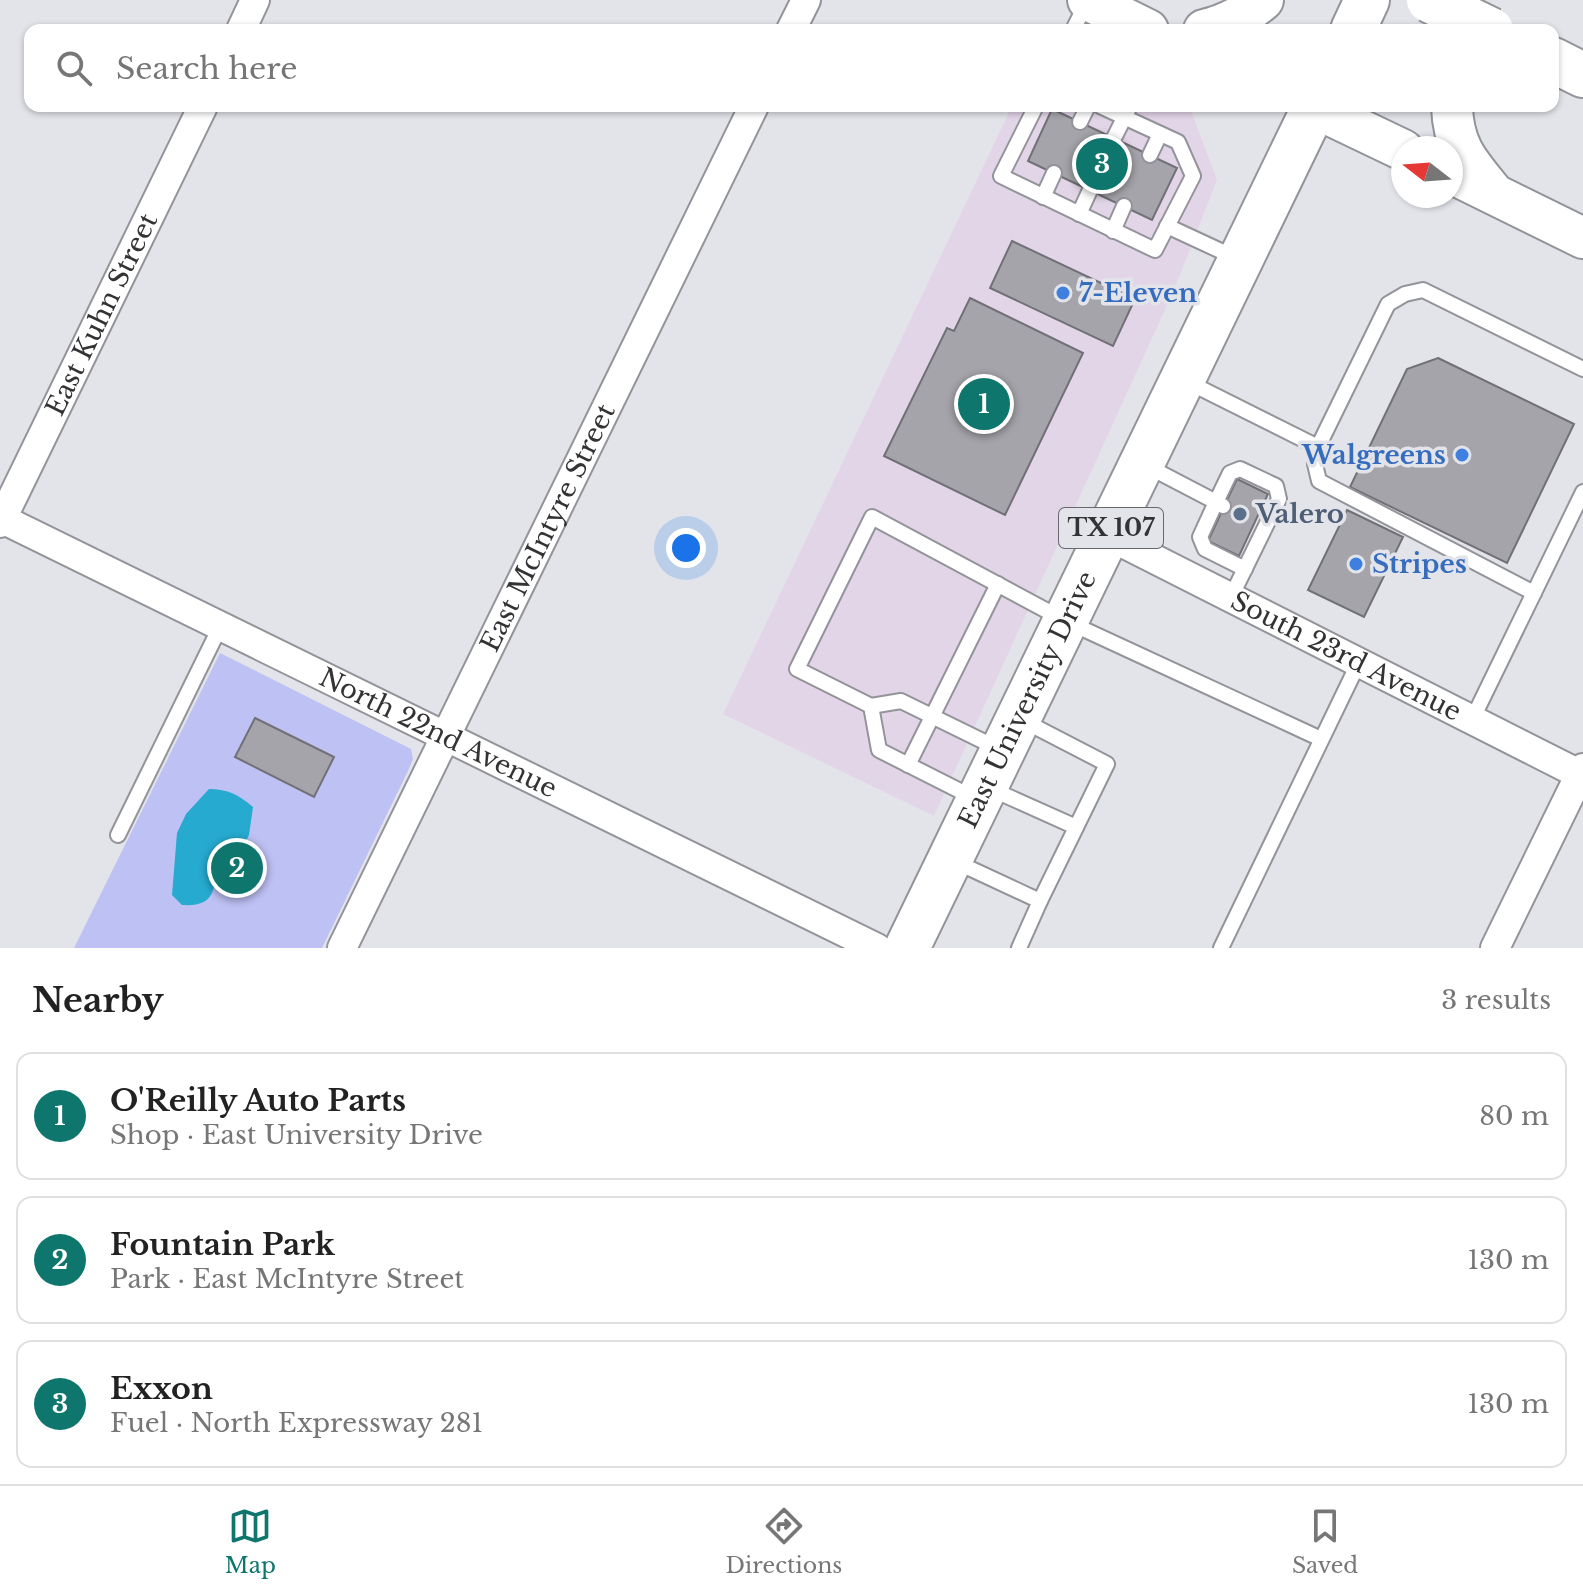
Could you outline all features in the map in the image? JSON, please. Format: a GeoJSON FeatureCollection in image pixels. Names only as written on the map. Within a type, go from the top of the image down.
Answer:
{"type":"FeatureCollection","features":[{"type":"Feature","properties":{"kind":"main road"},"geometry":{"type":"LineString","coordinates":[[1088,0],[1136,24]]}},
{"type":"Feature","properties":{"kind":"main road"},"geometry":{"type":"LineString","coordinates":[[1221,24],[1263,0]]}},
{"type":"Feature","properties":{"kind":"main road"},"geometry":{"type":"LineString","coordinates":[[1356,24],[1367,0]]}},
{"type":"Feature","properties":{"kind":"main road"},"geometry":{"type":"LineString","coordinates":[[1429,0],[1479,24]]}},
{"type":"Feature","properties":{"kind":"main road"},"geometry":{"type":"LineString","coordinates":[[1480,24],[1492,0]]}},
{"type":"Feature","properties":{"kind":"main road","name":"East University Drive"},"geometry":{"type":"LineString","coordinates":[[907,948],[1312,112]]}},
{"type":"Feature","properties":{"kind":"main road"},"geometry":{"type":"LineString","coordinates":[[1324,112],[1391,144]]}},
{"type":"Feature","properties":{"kind":"main road"},"geometry":{"type":"LineString","coordinates":[[1452,112],[1454,133],[1463,156],[1495,195]]}},
{"type":"Feature","properties":{"kind":"main road"},"geometry":{"type":"LineString","coordinates":[[1463,179],[1583,238]]}},
{"type":"Feature","properties":{"kind":"street"},"geometry":{"type":"LineString","coordinates":[[244,24],[255,0]]}},
{"type":"Feature","properties":{"kind":"street"},"geometry":{"type":"LineString","coordinates":[[794,24],[806,0]]}},
{"type":"Feature","properties":{"kind":"street","name":"East Kuhn Street"},"geometry":{"type":"LineString","coordinates":[[1,520],[200,112]]}},
{"type":"Feature","properties":{"kind":"street","name":"East McIntyre Street"},"geometry":{"type":"LineString","coordinates":[[342,948],[751,112]]}},
{"type":"Feature","properties":{"kind":"street","name":"North 22nd Avenue"},"geometry":{"type":"LineString","coordinates":[[1,520],[447,735],[877,948]]}},
{"type":"Feature","properties":{"kind":"street","name":"South 23rd Avenue"},"geometry":{"type":"LineString","coordinates":[[1107,535],[1582,773]]}},
{"type":"Feature","properties":{"kind":"street"},"geometry":{"type":"LineString","coordinates":[[1495,948],[1582,773]]}},
{"type":"Feature","properties":{"kind":"lane"},"geometry":{"type":"LineString","coordinates":[[1076,24],[1088,0]]}},
{"type":"Feature","properties":{"kind":"lane"},"geometry":{"type":"LineString","coordinates":[[1033,112],[1001,176],[1155,250],[1193,176],[1178,142],[1127,112],[1114,138]]}},
{"type":"Feature","properties":{"kind":"lane"},"geometry":{"type":"LineString","coordinates":[[1080,122],[1085,112]]}},
{"type":"Feature","properties":{"kind":"lane"},"geometry":{"type":"LineString","coordinates":[[1150,155],[1160,134]]}},
{"type":"Feature","properties":{"kind":"lane"},"geometry":{"type":"LineString","coordinates":[[1043,197],[1054,173]]}},
{"type":"Feature","properties":{"kind":"lane"},"geometry":{"type":"LineString","coordinates":[[1079,214],[1090,190]]}},
{"type":"Feature","properties":{"kind":"lane"},"geometry":{"type":"LineString","coordinates":[[1113,231],[1124,206]]}},
{"type":"Feature","properties":{"kind":"lane"},"geometry":{"type":"LineString","coordinates":[[1167,226],[1241,260]]}},
{"type":"Feature","properties":{"kind":"lane"},"geometry":{"type":"LineString","coordinates":[[1534,593],[1319,481],[1315,464],[1318,447],[1388,304],[1405,294],[1423,290],[1583,369]]}},
{"type":"Feature","properties":{"kind":"lane"},"geometry":{"type":"LineString","coordinates":[[1183,379],[1318,447]]}},
{"type":"Feature","properties":{"kind":"lane"},"geometry":{"type":"LineString","coordinates":[[1142,463],[1220,504]]}},
{"type":"Feature","properties":{"kind":"lane"},"geometry":{"type":"LineString","coordinates":[[1231,597],[1245,569],[1260,524],[1279,499],[1276,486],[1240,469],[1230,473],[1220,504],[1200,537],[1205,549],[1245,569]]}},
{"type":"Feature","properties":{"kind":"lane"},"geometry":{"type":"LineString","coordinates":[[1472,720],[1583,492]]}},
{"type":"Feature","properties":{"kind":"lane"},"geometry":{"type":"LineString","coordinates":[[1076,827],[932,716],[901,701],[871,706],[797,669],[872,517],[1066,621],[1321,739]]}},
{"type":"Feature","properties":{"kind":"lane"},"geometry":{"type":"LineString","coordinates":[[908,765],[998,584]]}},
{"type":"Feature","properties":{"kind":"lane"},"geometry":{"type":"LineString","coordinates":[[118,835],[221,625]]}},
{"type":"Feature","properties":{"kind":"lane"},"geometry":{"type":"LineString","coordinates":[[1221,948],[1359,662]]}},
{"type":"Feature","properties":{"kind":"lane"},"geometry":{"type":"LineString","coordinates":[[871,706],[879,750],[908,765],[1107,764],[1019,948]]}},
{"type":"Feature","properties":{"kind":"lane"},"geometry":{"type":"LineString","coordinates":[[950,859],[1040,901]]}},
{"type":"Feature","properties":{"kind":"shaded area"},"geometry":{"type":"Polygon","coordinates":[[[1009,112],[1192,112],[1217,180],[1174,290],[934,816],[723,714],[1009,112]]]}},
{"type":"Feature","properties":{"kind":"shaded area"},"geometry":{"type":"Polygon","coordinates":[[[220,653],[411,749],[413,759],[408,771],[322,948],[74,948],[220,653]]]}},
{"type":"Feature","properties":{"kind":"shaded area"},"geometry":{"type":"Polygon","coordinates":[[[209,789],[233,794],[253,807],[249,835],[244,845],[220,858],[209,898],[194,905],[182,905],[172,895],[177,833],[186,814],[209,789]]]}},
{"type":"Feature","properties":{"kind":"building"},"geometry":{"type":"Polygon","coordinates":[[[1051,112],[1058,112],[1177,168],[1152,220],[1028,161],[1051,112]]]}},
{"type":"Feature","properties":{"kind":"building","name":"7-Eleven"},"geometry":{"type":"Polygon","coordinates":[[[1012,241],[1135,299],[1113,346],[990,288],[1012,241]]]}},
{"type":"Feature","properties":{"kind":"building"},"geometry":{"type":"Polygon","coordinates":[[[970,298],[1083,353],[1005,515],[884,456],[947,328],[954,331],[970,298]]]}},
{"type":"Feature","properties":{"kind":"building","name":"Walgreens"},"geometry":{"type":"Polygon","coordinates":[[[1438,358],[1574,424],[1507,563],[1350,487],[1407,369],[1438,358]]]}},
{"type":"Feature","properties":{"kind":"building","name":"Valero"},"geometry":{"type":"Polygon","coordinates":[[[1237,479],[1268,494],[1239,556],[1208,541],[1237,479]]]}},
{"type":"Feature","properties":{"kind":"building","name":"Stripes"},"geometry":{"type":"Polygon","coordinates":[[[1347,510],[1403,537],[1364,617],[1308,590],[1347,510]]]}},
{"type":"Feature","properties":{"kind":"building"},"geometry":{"type":"Polygon","coordinates":[[[255,718],[334,757],[314,797],[235,757],[255,718]]]}},
{"type":"Feature","properties":{"kind":"place","name":"Exxon"},"geometry":{"type":"Point","coordinates":[1102,164]}},
{"type":"Feature","properties":{"kind":"place","name":"7-Eleven"},"geometry":{"type":"Point","coordinates":[1063,293]}},
{"type":"Feature","properties":{"kind":"place","name":"O'Reilly Auto Parts"},"geometry":{"type":"Point","coordinates":[984,404]}},
{"type":"Feature","properties":{"kind":"place","name":"Walgreens"},"geometry":{"type":"Point","coordinates":[1462,455]}},
{"type":"Feature","properties":{"kind":"place","name":"Valero"},"geometry":{"type":"Point","coordinates":[1240,514]}},
{"type":"Feature","properties":{"kind":"place","name":"Stripes"},"geometry":{"type":"Point","coordinates":[1356,564]}},
{"type":"Feature","properties":{"kind":"place","name":"Fountain Park"},"geometry":{"type":"Point","coordinates":[237,868]}}]}
